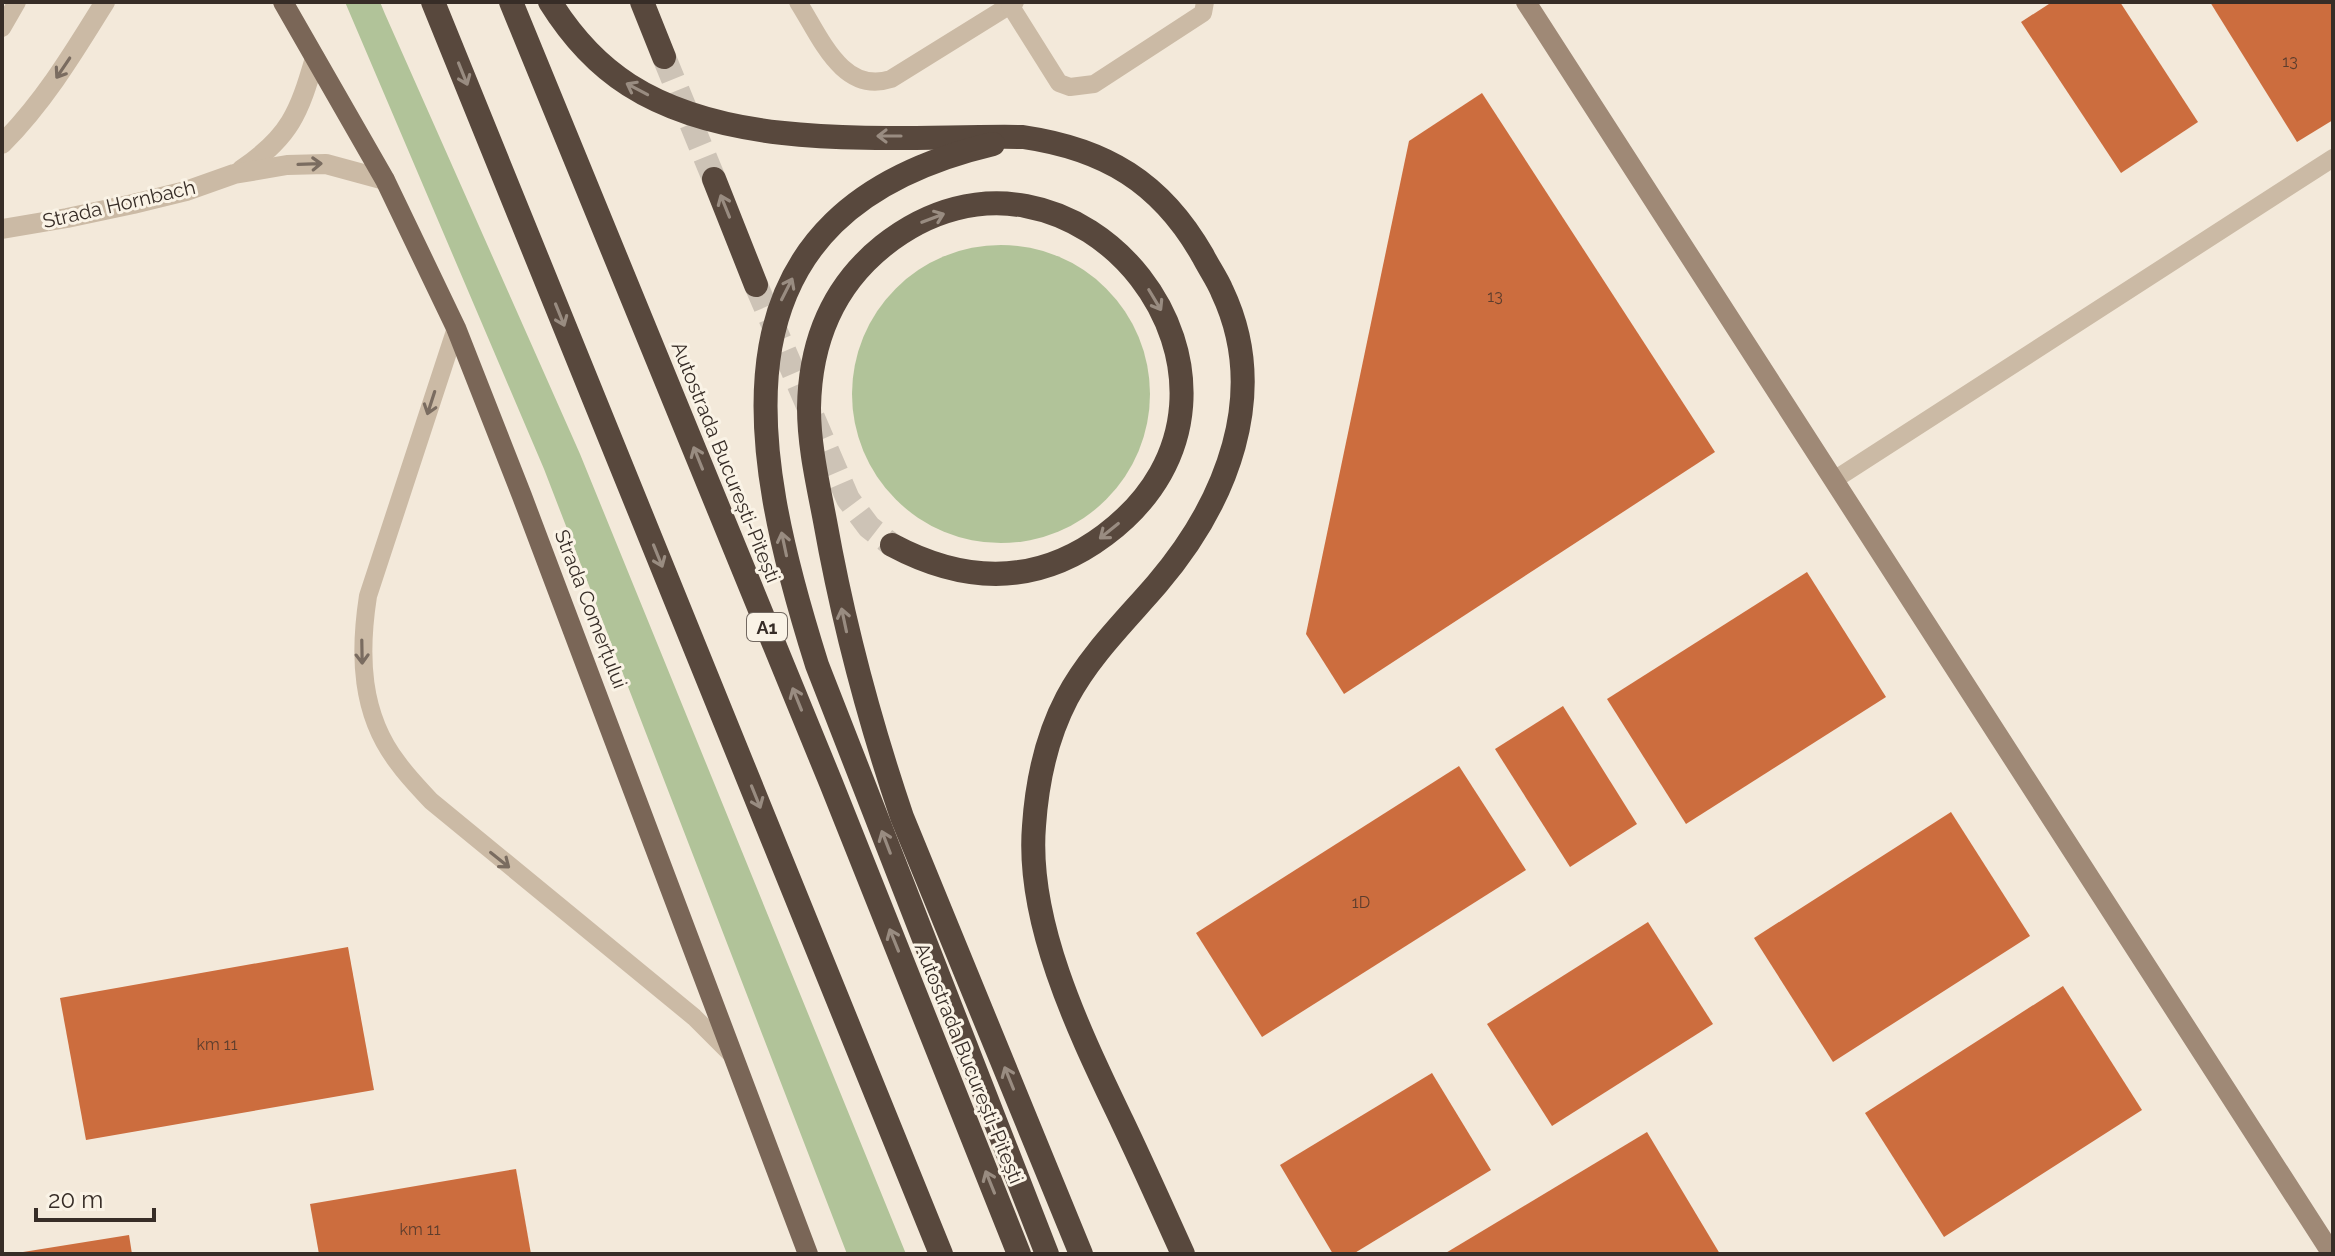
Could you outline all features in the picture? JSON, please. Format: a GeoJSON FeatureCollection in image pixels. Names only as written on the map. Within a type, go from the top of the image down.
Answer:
{"type":"FeatureCollection","features":[{"type":"Feature","properties":{"kind":"highway"},"geometry":{"type":"LineString","coordinates":[[433,2],[941,1254]]}},
{"type":"Feature","properties":{"kind":"highway","name":"Autostrada București-Pitești"},"geometry":{"type":"LineString","coordinates":[[511,2],[831,783],[1019,1254]]}},
{"type":"Feature","properties":{"kind":"highway"},"geometry":{"type":"LineString","coordinates":[[550,2],[567,29],[596,60],[629,86],[710,120],[775,133],[1023,137],[1060,142],[1104,158],[1137,179],[1167,206],[1195,242],[1223,292],[1240,345],[1243,396],[1237,443],[1217,494],[1189,543],[1096,656],[1067,698],[1046,747],[1033,831],[1040,917],[1067,997],[1183,1254]]}},
{"type":"Feature","properties":{"kind":"highway"},"geometry":{"type":"LineString","coordinates":[[642,2],[664,57]]}},
{"type":"Feature","properties":{"kind":"highway"},"geometry":{"type":"LineString","coordinates":[[1023,137],[966,151],[905,175],[869,195],[829,227],[797,270],[780,303],[767,352],[764,409],[768,457],[779,521],[797,603],[817,665],[1047,1254]]}},
{"type":"Feature","properties":{"kind":"highway"},"geometry":{"type":"LineString","coordinates":[[714,179],[756,285]]}},
{"type":"Feature","properties":{"kind":"highway"},"geometry":{"type":"LineString","coordinates":[[892,545],[944,568],[977,575],[1013,574],[1052,564],[1086,549],[1136,508],[1157,482],[1170,452],[1179,418],[1182,382],[1177,350],[1166,318],[1153,294],[1135,270],[1088,229],[1058,215],[1000,204],[970,206],[943,214],[892,239],[867,259],[844,284],[828,315],[818,346],[809,409],[813,455],[833,569],[851,652],[879,750],[902,817],[1081,1254]]}},
{"type":"Feature","properties":{"kind":"main road","name":"Strada Comerțului"},"geometry":{"type":"LineString","coordinates":[[283,2],[385,180],[456,328],[808,1254]]}},
{"type":"Feature","properties":{"kind":"street"},"geometry":{"type":"LineString","coordinates":[[2,144],[25,121],[65,66],[105,2]]}},
{"type":"Feature","properties":{"kind":"street"},"geometry":{"type":"LineString","coordinates":[[1526,2],[2332,1254]]}},
{"type":"Feature","properties":{"kind":"street","name":"Strada Hornbach"},"geometry":{"type":"LineString","coordinates":[[234,174],[268,151],[290,124],[304,95],[315,58]]}},
{"type":"Feature","properties":{"kind":"street","name":"Strada Hornbach"},"geometry":{"type":"LineString","coordinates":[[2,229],[133,204],[186,191],[234,174],[287,165],[326,164],[385,180]]}},
{"type":"Feature","properties":{"kind":"lane"},"geometry":{"type":"LineString","coordinates":[[2,28],[17,2]]}},
{"type":"Feature","properties":{"kind":"lane"},"geometry":{"type":"LineString","coordinates":[[798,2],[842,69],[853,78],[873,83],[891,79],[1012,4],[1059,83],[1070,87],[1094,84],[1203,13],[1205,2]]}},
{"type":"Feature","properties":{"kind":"lane"},"geometry":{"type":"LineString","coordinates":[[1834,480],[2333,158]]}},
{"type":"Feature","properties":{"kind":"lane"},"geometry":{"type":"LineString","coordinates":[[456,328],[368,596],[362,635],[363,677],[371,714],[396,761],[431,801],[694,1017],[733,1056]]}},
{"type":"Feature","properties":{"kind":"green space"},"geometry":{"type":"Polygon","coordinates":[[[345,2],[380,2],[580,454],[906,1254],[847,1254],[544,469],[345,2]]]}},
{"type":"Feature","properties":{"kind":"green space"},"geometry":{"type":"Polygon","coordinates":[[[1001,245],[1030,248],[1058,256],[1084,270],[1106,289],[1125,311],[1139,337],[1147,365],[1150,394],[1147,423],[1139,451],[1125,477],[1106,499],[1084,518],[1058,532],[1030,540],[1001,543],[972,540],[944,532],[918,518],[896,499],[877,477],[863,451],[855,423],[852,394],[855,365],[863,337],[877,311],[896,289],[918,270],[944,256],[972,248],[1001,245]]]}},
{"type":"Feature","properties":{"kind":"building"},"geometry":{"type":"Polygon","coordinates":[[[2052,2],[2120,2],[2198,122],[2121,173],[2021,22],[2052,2]]]}},
{"type":"Feature","properties":{"kind":"building"},"geometry":{"type":"Polygon","coordinates":[[[2210,2],[2333,2],[2333,120],[2297,142],[2210,2]]]}},
{"type":"Feature","properties":{"kind":"building"},"geometry":{"type":"Polygon","coordinates":[[[1482,93],[1715,452],[1344,694],[1306,634],[1409,141],[1482,93]]]}},
{"type":"Feature","properties":{"kind":"building"},"geometry":{"type":"Polygon","coordinates":[[[1807,572],[1886,697],[1686,824],[1607,699],[1807,572]]]}},
{"type":"Feature","properties":{"kind":"building"},"geometry":{"type":"Polygon","coordinates":[[[1563,706],[1637,824],[1570,867],[1495,749],[1563,706]]]}},
{"type":"Feature","properties":{"kind":"building"},"geometry":{"type":"Polygon","coordinates":[[[1459,766],[1526,870],[1262,1037],[1196,933],[1459,766]]]}},
{"type":"Feature","properties":{"kind":"building"},"geometry":{"type":"Polygon","coordinates":[[[1951,812],[2030,936],[1833,1062],[1754,938],[1951,812]]]}},
{"type":"Feature","properties":{"kind":"building"},"geometry":{"type":"Polygon","coordinates":[[[1648,922],[1713,1024],[1552,1126],[1487,1024],[1648,922]]]}},
{"type":"Feature","properties":{"kind":"building"},"geometry":{"type":"Polygon","coordinates":[[[348,947],[374,1090],[86,1140],[60,998],[348,947]]]}},
{"type":"Feature","properties":{"kind":"building"},"geometry":{"type":"Polygon","coordinates":[[[2063,986],[2142,1110],[1944,1237],[1865,1113],[2063,986]]]}},
{"type":"Feature","properties":{"kind":"building"},"geometry":{"type":"Polygon","coordinates":[[[1432,1073],[1491,1170],[1353,1254],[1333,1254],[1280,1165],[1432,1073]]]}},
{"type":"Feature","properties":{"kind":"building"},"geometry":{"type":"Polygon","coordinates":[[[1647,1132],[1720,1254],[1444,1254],[1647,1132]]]}},
{"type":"Feature","properties":{"kind":"building"},"geometry":{"type":"Polygon","coordinates":[[[516,1169],[531,1254],[319,1254],[310,1204],[516,1169]]]}},
{"type":"Feature","properties":{"kind":"building"},"geometry":{"type":"Polygon","coordinates":[[[129,1235],[132,1254],[23,1254],[23,1252],[129,1235]]]}},
{"type":"Feature","properties":{"kind":"tunnel"},"geometry":{"type":"LineString","coordinates":[[664,57],[714,179]]}},
{"type":"Feature","properties":{"kind":"tunnel"},"geometry":{"type":"LineString","coordinates":[[756,285],[848,499],[869,527],[892,545]]}}]}
